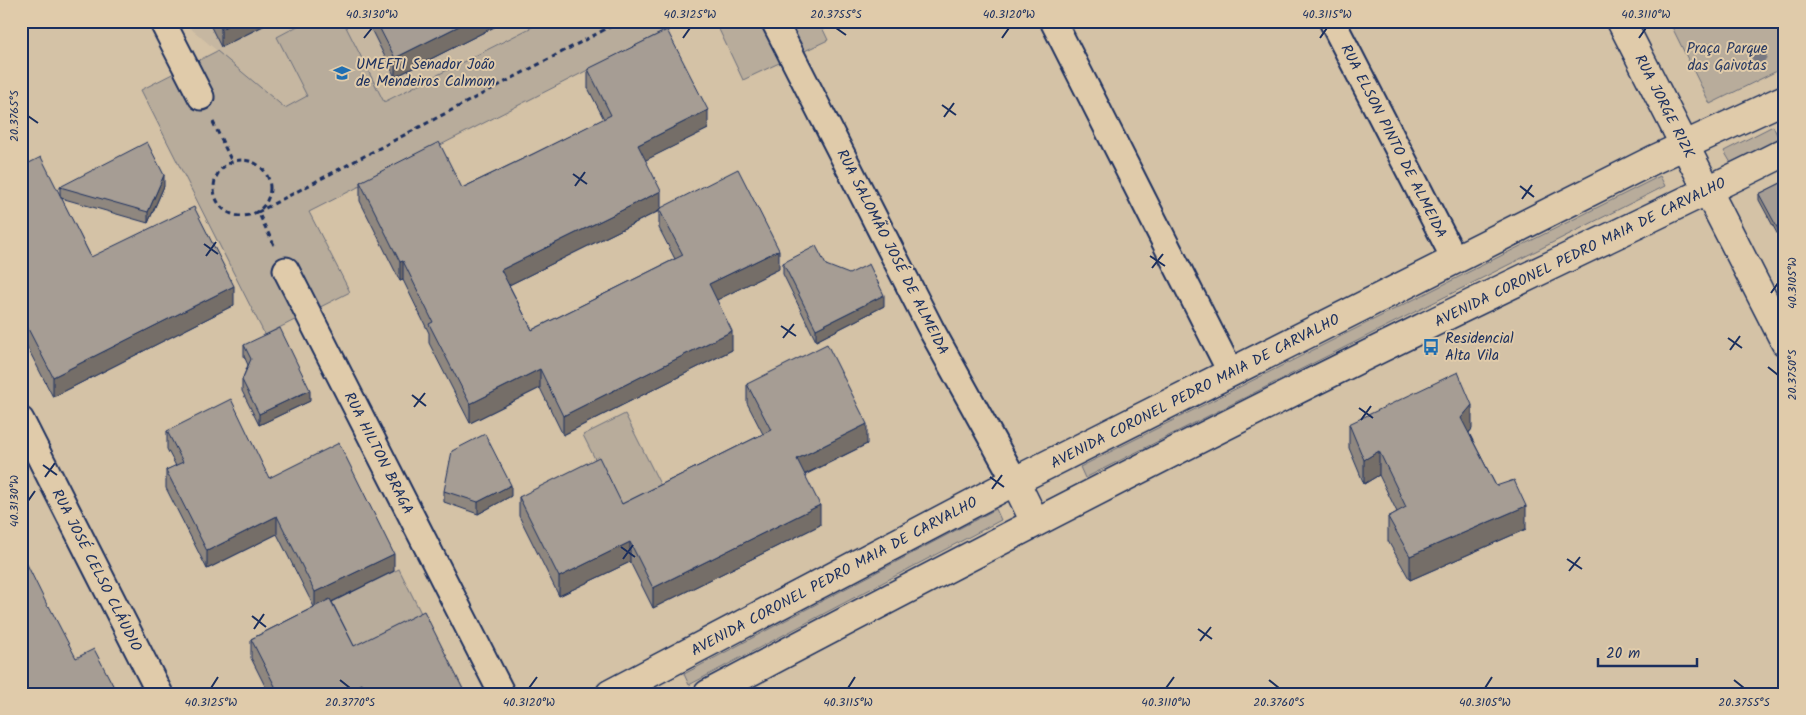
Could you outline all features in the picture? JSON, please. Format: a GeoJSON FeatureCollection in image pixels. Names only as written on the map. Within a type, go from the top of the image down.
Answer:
{"type":"FeatureCollection","features":[{"type":"Feature","properties":{"kind":"street"},"geometry":{"type":"LineString","coordinates":[[162,21],[201,97]]}},
{"type":"Feature","properties":{"kind":"street","name":"RUA SALOMÃO JOSÉ DE ALMEIDA"},"geometry":{"type":"LineString","coordinates":[[774,21],[931,329],[1015,481]]}},
{"type":"Feature","properties":{"kind":"street"},"geometry":{"type":"LineString","coordinates":[[1054,21],[1231,372]]}},
{"type":"Feature","properties":{"kind":"street","name":"RUA ELSON PINTO DE ALMEIDA"},"geometry":{"type":"LineString","coordinates":[[1332,21],[1455,260]]}},
{"type":"Feature","properties":{"kind":"street","name":"RUA JORGE RIZK"},"geometry":{"type":"LineString","coordinates":[[1621,21],[1785,342]]}},
{"type":"Feature","properties":{"kind":"street","name":"AVENIDA CORONEL PEDRO MAIA DE CARVALHO"},"geometry":{"type":"LineString","coordinates":[[610,694],[645,685],[1015,481],[1684,146],[1785,99]]}},
{"type":"Feature","properties":{"kind":"street","name":"AVENIDA CORONEL PEDRO MAIA DE CARVALHO"},"geometry":{"type":"LineString","coordinates":[[708,694],[1035,522],[1420,329],[1785,152]]}},
{"type":"Feature","properties":{"kind":"street","name":"RUA HILTON BRAGA"},"geometry":{"type":"LineString","coordinates":[[286,270],[502,694]]}},
{"type":"Feature","properties":{"kind":"street","name":"RUA JOSÉ CELSO CLÁUDIO"},"geometry":{"type":"LineString","coordinates":[[21,420],[160,694]]}},
{"type":"Feature","properties":{"kind":"street"},"geometry":{"type":"LineString","coordinates":[[1015,481],[1035,522]]}},
{"type":"Feature","properties":{"kind":"path"},"geometry":{"type":"LineString","coordinates":[[258,212],[270,196],[270,185],[267,175],[261,167],[252,162],[241,160],[232,162],[222,168],[216,176],[213,186],[215,196],[228,213],[237,216],[248,216],[258,212],[621,21]]}},
{"type":"Feature","properties":{"kind":"path"},"geometry":{"type":"LineString","coordinates":[[201,97],[232,162]]}},
{"type":"Feature","properties":{"kind":"path"},"geometry":{"type":"LineString","coordinates":[[258,212],[286,270]]}},
{"type":"Feature","properties":{"kind":"shaded area","name":"UMEFTI Senador João de Mendeiros Calmom"},"geometry":{"type":"Polygon","coordinates":[[[185,21],[544,21],[384,102],[284,108],[189,27],[185,21]]]}},
{"type":"Feature","properties":{"kind":"green space"},"geometry":{"type":"Polygon","coordinates":[[[307,21],[343,21],[384,102],[544,21],[684,21],[309,212],[350,292],[265,335],[141,90],[217,51],[285,108],[307,96],[277,37],[307,21]]]}},
{"type":"Feature","properties":{"kind":"green space"},"geometry":{"type":"Polygon","coordinates":[[[715,21],[819,21],[828,40],[743,80],[715,21]]]}},
{"type":"Feature","properties":{"kind":"green space","name":"Praça Parque das Gaivotas"},"geometry":{"type":"Polygon","coordinates":[[[1669,21],[1785,21],[1785,67],[1710,104],[1669,21]]]}},
{"type":"Feature","properties":{"kind":"green space"},"geometry":{"type":"Polygon","coordinates":[[[1773,126],[1779,139],[1731,163],[1724,151],[1773,126]]]}},
{"type":"Feature","properties":{"kind":"green space"},"geometry":{"type":"Polygon","coordinates":[[[1660,176],[1665,186],[1085,478],[1080,467],[1660,176]]]}},
{"type":"Feature","properties":{"kind":"green space"},"geometry":{"type":"Polygon","coordinates":[[[625,414],[662,488],[620,509],[583,435],[625,414]]]}},
{"type":"Feature","properties":{"kind":"green space"},"geometry":{"type":"Polygon","coordinates":[[[996,509],[1001,520],[689,685],[684,674],[996,509]]]}},
{"type":"Feature","properties":{"kind":"green space"},"geometry":{"type":"Polygon","coordinates":[[[399,569],[422,615],[353,648],[330,603],[399,569]]]}},
{"type":"Feature","properties":{"kind":"building"},"geometry":{"type":"Polygon","coordinates":[[[217,21],[236,21],[221,29],[217,21]]]}},
{"type":"Feature","properties":{"kind":"building"},"geometry":{"type":"Polygon","coordinates":[[[376,21],[469,21],[395,58],[376,21]]]}},
{"type":"Feature","properties":{"kind":"building"},"geometry":{"type":"Polygon","coordinates":[[[667,30],[708,110],[638,145],[661,191],[501,270],[532,330],[683,255],[659,209],[738,169],[779,250],[709,284],[732,331],[563,416],[540,369],[470,404],[429,324],[433,322],[403,261],[400,262],[360,182],[439,142],[462,188],[533,154],[611,115],[588,69],[667,30]]]}},
{"type":"Feature","properties":{"kind":"building"},"geometry":{"type":"Polygon","coordinates":[[[147,142],[164,175],[148,212],[60,187],[147,142]]]}},
{"type":"Feature","properties":{"kind":"building"},"geometry":{"type":"Polygon","coordinates":[[[41,157],[91,257],[194,207],[234,286],[53,377],[21,315],[21,167],[41,157]]]}},
{"type":"Feature","properties":{"kind":"building"},"geometry":{"type":"Polygon","coordinates":[[[1785,181],[1785,242],[1759,194],[1785,181]]]}},
{"type":"Feature","properties":{"kind":"building"},"geometry":{"type":"Polygon","coordinates":[[[816,246],[826,265],[849,274],[869,264],[884,295],[816,329],[783,263],[816,246]]]}},
{"type":"Feature","properties":{"kind":"building"},"geometry":{"type":"Polygon","coordinates":[[[280,328],[310,390],[259,414],[242,380],[251,359],[244,345],[280,328]]]}},
{"type":"Feature","properties":{"kind":"building"},"geometry":{"type":"Polygon","coordinates":[[[827,344],[867,424],[797,459],[820,505],[653,588],[630,542],[559,577],[519,497],[599,457],[622,504],[771,430],[747,384],[827,344]]]}},
{"type":"Feature","properties":{"kind":"building"},"geometry":{"type":"Polygon","coordinates":[[[1458,372],[1472,405],[1461,418],[1496,486],[1514,480],[1526,506],[1410,556],[1388,517],[1406,507],[1379,451],[1364,460],[1349,424],[1458,372]]]}},
{"type":"Feature","properties":{"kind":"building"},"geometry":{"type":"Polygon","coordinates":[[[231,399],[269,478],[339,443],[394,554],[315,592],[277,516],[207,551],[166,470],[183,462],[167,431],[231,399]]]}},
{"type":"Feature","properties":{"kind":"building"},"geometry":{"type":"Polygon","coordinates":[[[485,434],[511,485],[478,502],[444,491],[452,451],[485,434]]]}},
{"type":"Feature","properties":{"kind":"building"},"geometry":{"type":"Polygon","coordinates":[[[21,552],[76,658],[94,649],[116,691],[109,694],[21,694],[21,552]]]}},
{"type":"Feature","properties":{"kind":"building"},"geometry":{"type":"Polygon","coordinates":[[[330,599],[354,646],[424,611],[464,691],[459,694],[367,694],[362,684],[343,694],[279,694],[251,639],[330,599]]]}},
{"type":"Feature","properties":{"kind":"place","name":"UMEFTI Senador João de Mendeiros Calmom"},"geometry":{"type":"Point","coordinates":[342,73]}},
{"type":"Feature","properties":{"kind":"place","name":"Residencial Alta Vila"},"geometry":{"type":"Point","coordinates":[1431,347]}}]}
